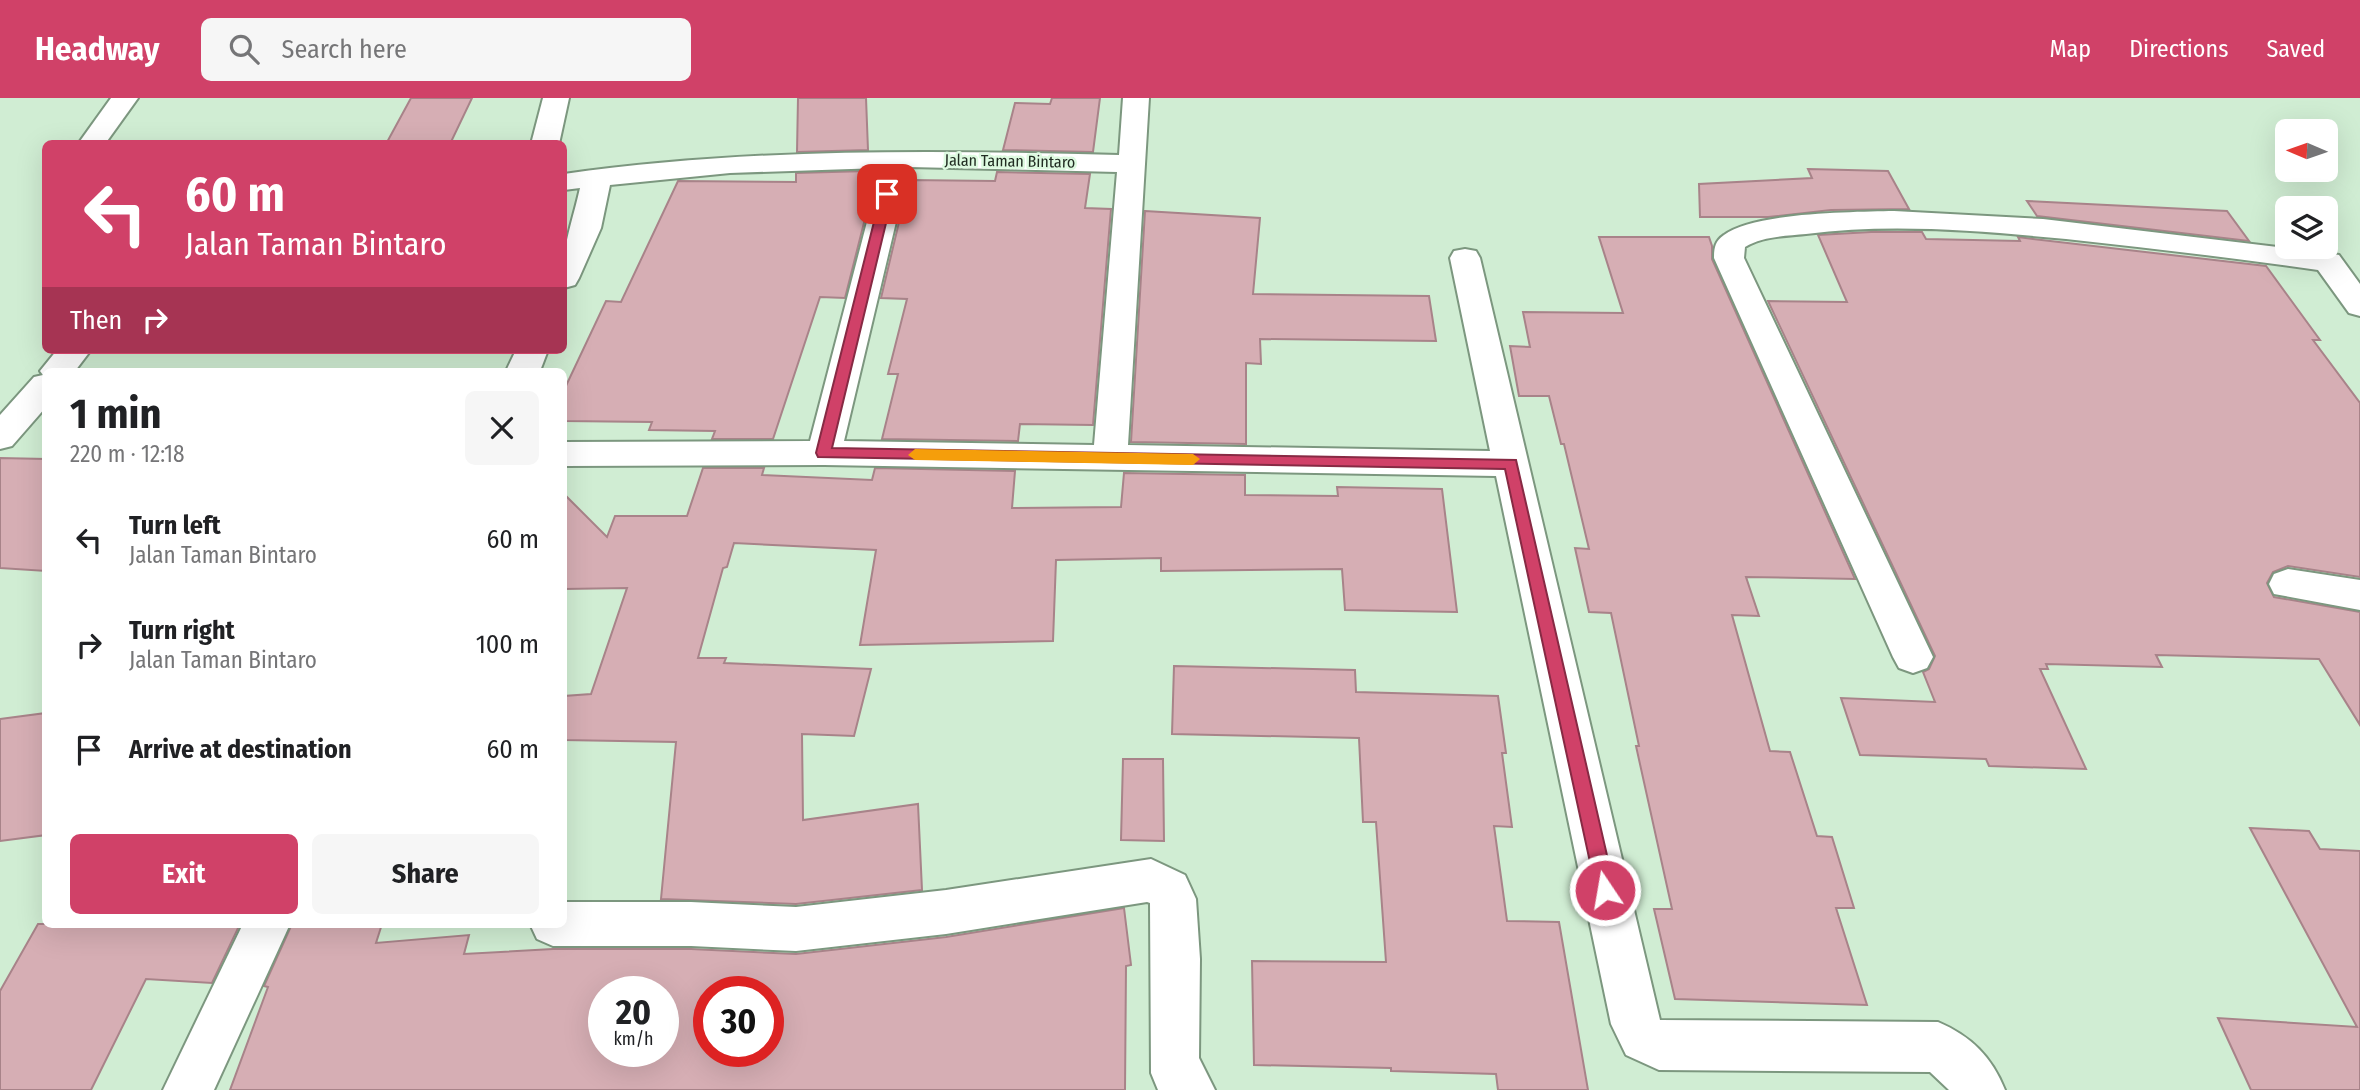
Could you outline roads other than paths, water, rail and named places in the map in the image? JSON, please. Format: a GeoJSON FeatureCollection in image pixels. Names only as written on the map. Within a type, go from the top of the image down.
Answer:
{"type":"FeatureCollection","features":[{"type":"Feature","properties":{"kind":"street"},"geometry":{"type":"LineString","coordinates":[[94,140],[125,98]]}},
{"type":"Feature","properties":{"kind":"street"},"geometry":{"type":"LineString","coordinates":[[546,140],[555,98]]}},
{"type":"Feature","properties":{"kind":"street"},"geometry":{"type":"LineString","coordinates":[[1110,458],[1136,98]]}},
{"type":"Feature","properties":{"kind":"street"},"geometry":{"type":"LineString","coordinates":[[824,453],[897,159]]}},
{"type":"Feature","properties":{"kind":"street","name":"Jalan Taman Bintaro"},"geometry":{"type":"LineString","coordinates":[[567,182],[736,164],[897,159],[1132,164]]}},
{"type":"Feature","properties":{"kind":"street"},"geometry":{"type":"LineString","coordinates":[[567,264],[575,228],[597,177]]}},
{"type":"Feature","properties":{"kind":"street"},"geometry":{"type":"LineString","coordinates":[[1913,657],[1729,258],[1729,246],[1737,237],[1752,232],[1841,220],[1974,222],[2232,248],[2328,262],[2360,263]]}},
{"type":"Feature","properties":{"kind":"street"},"geometry":{"type":"LineString","coordinates":[[1465,258],[1635,1024],[1643,1038],[1659,1045],[1938,1047],[1959,1062],[1980,1090]]}},
{"type":"Feature","properties":{"kind":"street"},"geometry":{"type":"LineString","coordinates":[[2328,262],[2360,306]]}},
{"type":"Feature","properties":{"kind":"street"},"geometry":{"type":"LineString","coordinates":[[60,368],[72,354]]}},
{"type":"Feature","properties":{"kind":"street"},"geometry":{"type":"LineString","coordinates":[[0,437],[42,389]]}},
{"type":"Feature","properties":{"kind":"street"},"geometry":{"type":"LineString","coordinates":[[567,454],[824,453],[1511,464]]}},
{"type":"Feature","properties":{"kind":"street"},"geometry":{"type":"LineString","coordinates":[[2288,584],[2360,594]]}},
{"type":"Feature","properties":{"kind":"street"},"geometry":{"type":"LineString","coordinates":[[567,924],[691,924],[796,929],[946,912],[1151,880],[1169,890],[1173,899],[1176,959],[1174,1058],[1176,1073],[1190,1090]]}},
{"type":"Feature","properties":{"kind":"street"},"geometry":{"type":"LineString","coordinates":[[188,1090],[265,928]]}}]}
